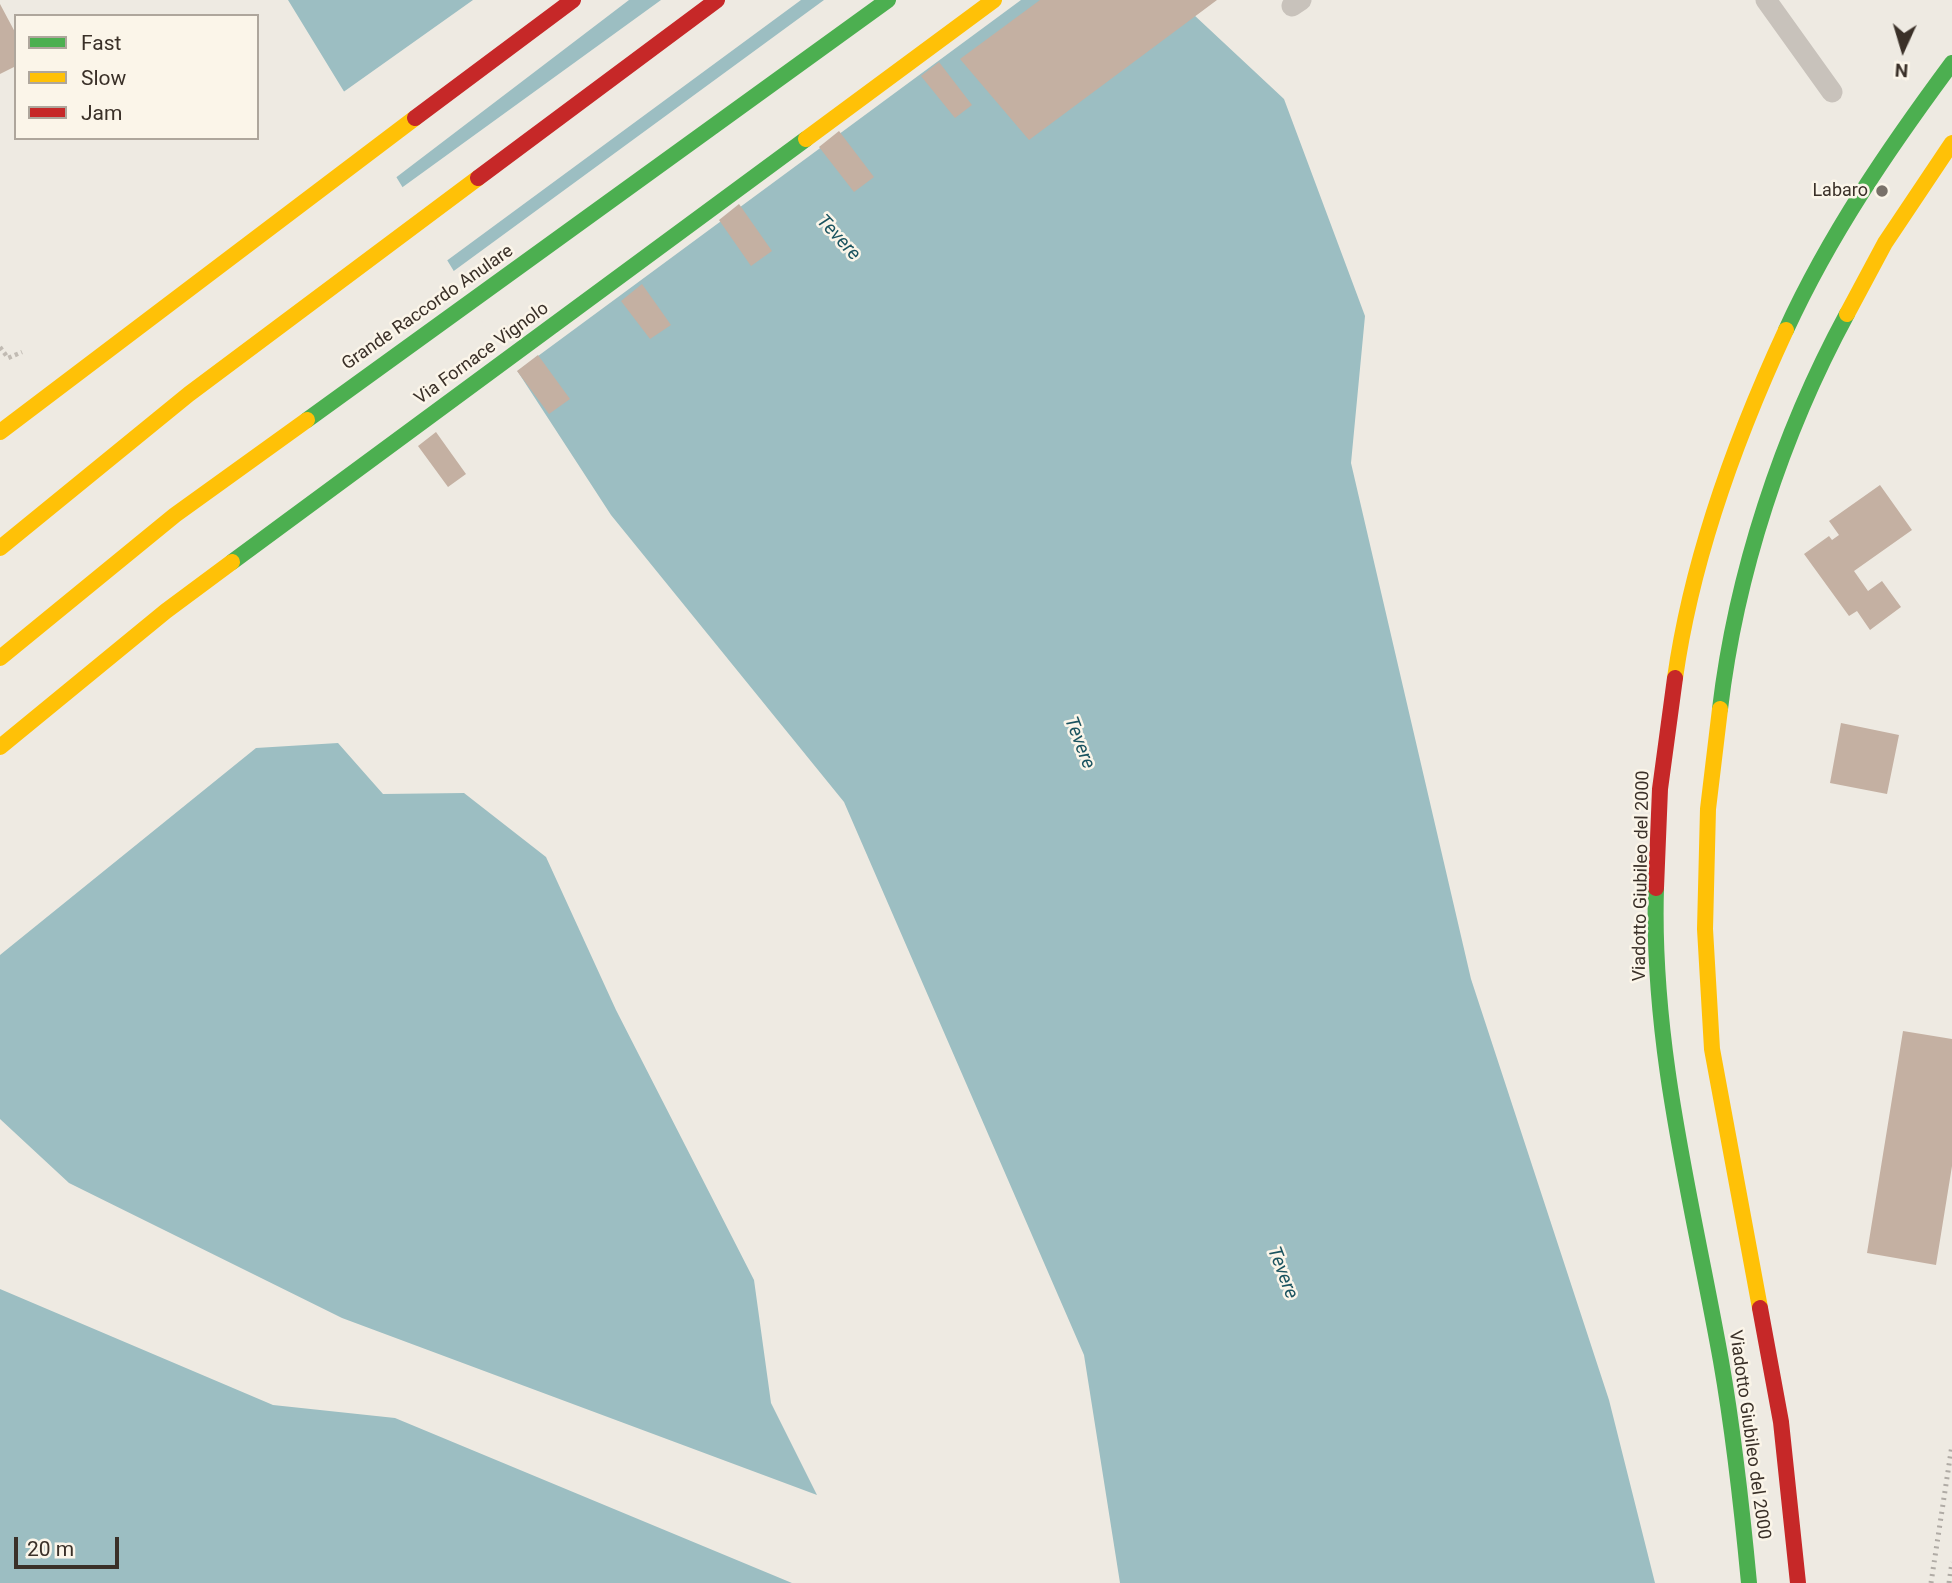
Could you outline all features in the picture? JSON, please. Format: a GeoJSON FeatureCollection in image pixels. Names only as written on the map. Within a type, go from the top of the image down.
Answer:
{"type":"FeatureCollection","features":[{"type":"Feature","properties":{"kind":"main road"},"geometry":{"type":"LineString","coordinates":[[0,432],[52,390],[573,0]]}},
{"type":"Feature","properties":{"kind":"main road"},"geometry":{"type":"LineString","coordinates":[[0,548],[298,312],[717,0]]}},
{"type":"Feature","properties":{"kind":"main road","name":"Grande Raccordo Anulare"},"geometry":{"type":"LineString","coordinates":[[0,658],[125,552],[888,0]]}},
{"type":"Feature","properties":{"kind":"main road","name":"Via Fornace Vignolo"},"geometry":{"type":"LineString","coordinates":[[0,747],[166,611],[993,0]]}},
{"type":"Feature","properties":{"kind":"main road","name":"Viadotto Giubileo del 2000"},"geometry":{"type":"LineString","coordinates":[[1749,1583],[1730,1413],[1663,1050],[1657,887],[1664,757],[1672,691],[1682,633],[1712,517],[1734,450],[1771,358],[1803,291],[1857,195],[1952,63]]}},
{"type":"Feature","properties":{"kind":"main road","name":"Viadotto Giubileo del 2000"},"geometry":{"type":"LineString","coordinates":[[1798,1583],[1781,1422],[1711,1038],[1703,869],[1711,767],[1739,597],[1777,468],[1817,371],[1855,295],[1914,197],[1952,142]]}},
{"type":"Feature","properties":{"kind":"lane"},"geometry":{"type":"LineString","coordinates":[[1766,0],[1832,92]]}},
{"type":"Feature","properties":{"kind":"path"},"geometry":{"type":"LineString","coordinates":[[0,347],[8,358],[22,352]]}},
{"type":"Feature","properties":{"kind":"water","name":"Tevere"},"geometry":{"type":"Polygon","coordinates":[[[288,0],[1178,0],[1284,99],[1365,316],[1351,463],[1471,979],[1609,1400],[1655,1583],[1120,1583],[1084,1355],[844,802],[611,515],[477,309],[288,0]]]}},
{"type":"Feature","properties":{"kind":"water"},"geometry":{"type":"Polygon","coordinates":[[[338,743],[383,794],[464,793],[546,857],[616,1010],[754,1280],[771,1403],[817,1495],[342,1318],[69,1183],[0,1119],[0,955],[256,748],[338,743]]]}},
{"type":"Feature","properties":{"kind":"water"},"geometry":{"type":"Polygon","coordinates":[[[0,1289],[273,1405],[395,1418],[792,1583],[0,1583],[0,1289]]]}},
{"type":"Feature","properties":{"kind":"pier"},"geometry":{"type":"Polygon","coordinates":[[[473,0],[629,0],[394,179],[342,93],[473,0]]]}},
{"type":"Feature","properties":{"kind":"pier"},"geometry":{"type":"Polygon","coordinates":[[[661,0],[801,0],[445,262],[400,189],[661,0]]]}},
{"type":"Feature","properties":{"kind":"pier"},"geometry":{"type":"Polygon","coordinates":[[[824,0],[1021,0],[515,373],[451,273],[824,0]]]}},
{"type":"Feature","properties":{"kind":"building"},"geometry":{"type":"Polygon","coordinates":[[[1040,0],[1217,0],[1029,140],[960,59],[1040,0]]]}},
{"type":"Feature","properties":{"kind":"building"},"geometry":{"type":"Polygon","coordinates":[[[0,4],[14,30],[14,67],[0,74],[0,4]]]}},
{"type":"Feature","properties":{"kind":"building"},"geometry":{"type":"Polygon","coordinates":[[[939,62],[972,105],[955,118],[921,76],[939,62]]]}},
{"type":"Feature","properties":{"kind":"building"},"geometry":{"type":"Polygon","coordinates":[[[839,131],[874,177],[854,192],[819,147],[839,131]]]}},
{"type":"Feature","properties":{"kind":"building"},"geometry":{"type":"Polygon","coordinates":[[[739,204],[772,251],[751,266],[719,220],[739,204]]]}},
{"type":"Feature","properties":{"kind":"building"},"geometry":{"type":"Polygon","coordinates":[[[642,284],[671,325],[650,339],[621,301],[642,284]]]}},
{"type":"Feature","properties":{"kind":"building"},"geometry":{"type":"Polygon","coordinates":[[[538,355],[570,399],[549,414],[517,371],[538,355]]]}},
{"type":"Feature","properties":{"kind":"building"},"geometry":{"type":"Polygon","coordinates":[[[436,432],[466,474],[448,487],[418,446],[436,432]]]}},
{"type":"Feature","properties":{"kind":"building"},"geometry":{"type":"Polygon","coordinates":[[[1880,485],[1912,530],[1854,571],[1868,591],[1882,581],[1901,607],[1870,630],[1857,611],[1849,616],[1804,554],[1829,536],[1832,540],[1839,535],[1829,521],[1880,485]]]}},
{"type":"Feature","properties":{"kind":"building"},"geometry":{"type":"Polygon","coordinates":[[[1841,723],[1899,735],[1887,794],[1830,783],[1841,723]]]}},
{"type":"Feature","properties":{"kind":"building"},"geometry":{"type":"Polygon","coordinates":[[[1903,1031],[1952,1039],[1952,1166],[1936,1265],[1867,1253],[1903,1031]]]}},
{"type":"Feature","properties":{"kind":"railway"},"geometry":{"type":"LineString","coordinates":[[1931,1583],[1952,1445]]}},
{"type":"Feature","properties":{"kind":"railway"},"geometry":{"type":"LineString","coordinates":[[1949,1583],[1952,1562]]}},
{"type":"Feature","properties":{"kind":"traffic: fast"},"geometry":{"type":"LineString","coordinates":[[307,420],[888,0]]}},
{"type":"Feature","properties":{"kind":"traffic: fast"},"geometry":{"type":"LineString","coordinates":[[1786,330],[1803,294],[1862,192],[1952,63]]}},
{"type":"Feature","properties":{"kind":"traffic: fast"},"geometry":{"type":"LineString","coordinates":[[232,562],[806,139]]}},
{"type":"Feature","properties":{"kind":"traffic: fast"},"geometry":{"type":"LineString","coordinates":[[1720,709],[1737,607],[1765,506],[1802,407],[1847,314]]}},
{"type":"Feature","properties":{"kind":"traffic: fast"},"geometry":{"type":"LineString","coordinates":[[1656,888],[1656,948],[1667,1067],[1726,1389],[1749,1583]]}},
{"type":"Feature","properties":{"kind":"traffic: slow"},"geometry":{"type":"LineString","coordinates":[[806,139],[994,0]]}},
{"type":"Feature","properties":{"kind":"traffic: slow"},"geometry":{"type":"LineString","coordinates":[[0,432],[415,118]]}},
{"type":"Feature","properties":{"kind":"traffic: slow"},"geometry":{"type":"LineString","coordinates":[[1847,314],[1885,243],[1952,143]]}},
{"type":"Feature","properties":{"kind":"traffic: slow"},"geometry":{"type":"LineString","coordinates":[[0,548],[189,394],[478,178]]}},
{"type":"Feature","properties":{"kind":"traffic: slow"},"geometry":{"type":"LineString","coordinates":[[1675,678],[1692,588],[1718,500],[1750,414],[1786,330]]}},
{"type":"Feature","properties":{"kind":"traffic: slow"},"geometry":{"type":"LineString","coordinates":[[0,658],[175,515],[307,420]]}},
{"type":"Feature","properties":{"kind":"traffic: slow"},"geometry":{"type":"LineString","coordinates":[[0,747],[166,611],[232,562]]}},
{"type":"Feature","properties":{"kind":"traffic: slow"},"geometry":{"type":"LineString","coordinates":[[1720,709],[1708,809],[1705,929],[1712,1049],[1760,1308]]}},
{"type":"Feature","properties":{"kind":"traffic: jam"},"geometry":{"type":"LineString","coordinates":[[415,118],[573,0]]}},
{"type":"Feature","properties":{"kind":"traffic: jam"},"geometry":{"type":"LineString","coordinates":[[478,178],[717,0]]}},
{"type":"Feature","properties":{"kind":"traffic: jam"},"geometry":{"type":"LineString","coordinates":[[1656,888],[1660,789],[1675,678]]}},
{"type":"Feature","properties":{"kind":"traffic: jam"},"geometry":{"type":"LineString","coordinates":[[1760,1308],[1781,1422],[1798,1583]]}},
{"type":"Feature","properties":{"kind":"place","name":"Labaro"},"geometry":{"type":"Point","coordinates":[1882,191]}}]}
